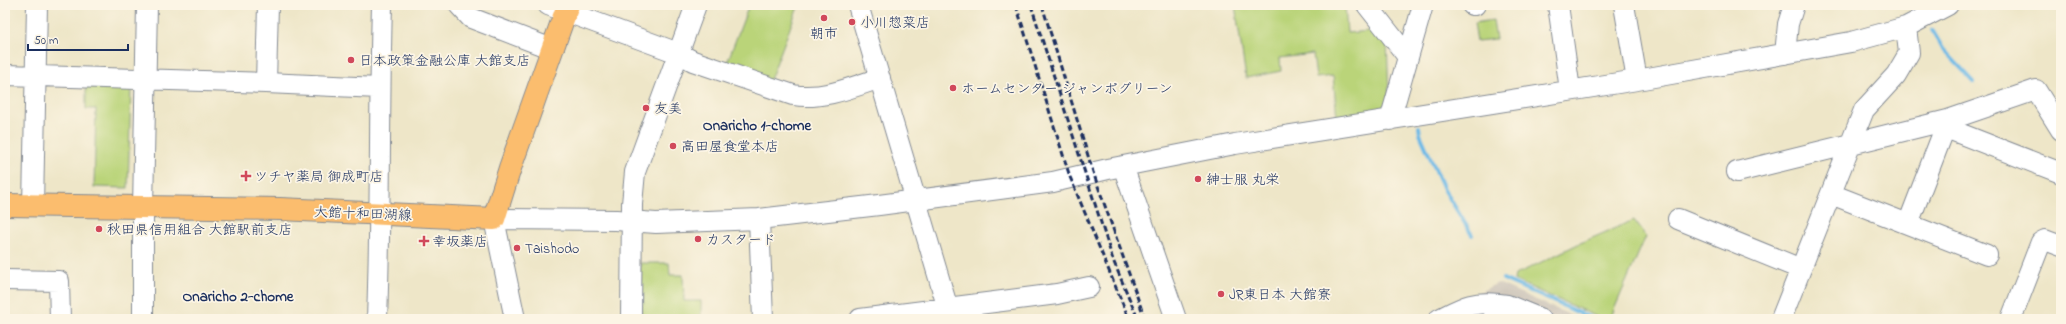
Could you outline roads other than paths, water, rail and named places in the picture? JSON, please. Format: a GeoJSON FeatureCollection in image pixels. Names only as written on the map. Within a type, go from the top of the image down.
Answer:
{"type":"FeatureCollection","features":[{"type":"Feature","properties":{"kind":"main road"},"geometry":{"type":"LineString","coordinates":[[494,219],[552,49],[560,7]]}},
{"type":"Feature","properties":{"kind":"main road","name":"大館十和田湖線"},"geometry":{"type":"LineString","coordinates":[[5,205],[280,209],[494,219]]}},
{"type":"Feature","properties":{"kind":"street"},"geometry":{"type":"LineString","coordinates":[[33,206],[38,5]]}},
{"type":"Feature","properties":{"kind":"street"},"geometry":{"type":"LineString","coordinates":[[143,319],[143,208],[147,5]]}},
{"type":"Feature","properties":{"kind":"street"},"geometry":{"type":"LineString","coordinates":[[266,83],[268,5]]}},
{"type":"Feature","properties":{"kind":"street"},"geometry":{"type":"LineString","coordinates":[[378,319],[381,214],[380,88],[382,5]]}},
{"type":"Feature","properties":{"kind":"street"},"geometry":{"type":"LineString","coordinates":[[459,5],[465,14],[475,20],[552,49]]}},
{"type":"Feature","properties":{"kind":"street"},"geometry":{"type":"LineString","coordinates":[[631,319],[632,222],[635,172],[696,5]]}},
{"type":"Feature","properties":{"kind":"street"},"geometry":{"type":"LineString","coordinates":[[858,5],[917,200],[949,313]]}},
{"type":"Feature","properties":{"kind":"street"},"geometry":{"type":"LineString","coordinates":[[1367,5],[1408,57]]}},
{"type":"Feature","properties":{"kind":"street"},"geometry":{"type":"LineString","coordinates":[[1390,120],[1423,5]]}},
{"type":"Feature","properties":{"kind":"street"},"geometry":{"type":"LineString","coordinates":[[1558,5],[1570,90]]}},
{"type":"Feature","properties":{"kind":"street"},"geometry":{"type":"LineString","coordinates":[[1624,5],[1637,80]]}},
{"type":"Feature","properties":{"kind":"street"},"geometry":{"type":"LineString","coordinates":[[1786,54],[1788,24],[1794,5]]}},
{"type":"Feature","properties":{"kind":"street"},"geometry":{"type":"LineString","coordinates":[[514,319],[494,219],[656,223],[759,219],[1053,182],[1123,166],[1235,144],[1637,80],[1851,42],[1906,27],[1948,5]]}},
{"type":"Feature","properties":{"kind":"street"},"geometry":{"type":"LineString","coordinates":[[560,7],[678,53],[693,61],[773,90],[805,97],[822,95],[880,78]]}},
{"type":"Feature","properties":{"kind":"street"},"geometry":{"type":"LineString","coordinates":[[1781,319],[1864,110],[1896,75],[1910,53],[1906,27]]}},
{"type":"Feature","properties":{"kind":"street"},"geometry":{"type":"LineString","coordinates":[[5,75],[380,88]]}},
{"type":"Feature","properties":{"kind":"street"},"geometry":{"type":"LineString","coordinates":[[1738,172],[1850,144],[1947,124],[2036,90],[2061,130]]}},
{"type":"Feature","properties":{"kind":"street"},"geometry":{"type":"LineString","coordinates":[[1947,124],[2061,173]]}},
{"type":"Feature","properties":{"kind":"street"},"geometry":{"type":"LineString","coordinates":[[1908,224],[1947,124]]}},
{"type":"Feature","properties":{"kind":"street"},"geometry":{"type":"LineString","coordinates":[[1123,166],[1176,319]]}},
{"type":"Feature","properties":{"kind":"street"},"geometry":{"type":"LineString","coordinates":[[1831,194],[1987,254]]}},
{"type":"Feature","properties":{"kind":"street"},"geometry":{"type":"LineString","coordinates":[[759,219],[763,319]]}},
{"type":"Feature","properties":{"kind":"street"},"geometry":{"type":"LineString","coordinates":[[1678,219],[1801,269]]}},
{"type":"Feature","properties":{"kind":"street"},"geometry":{"type":"LineString","coordinates":[[2011,319],[2041,242],[2045,240],[2061,246]]}},
{"type":"Feature","properties":{"kind":"street"},"geometry":{"type":"LineString","coordinates":[[5,280],[59,281],[60,319]]}},
{"type":"Feature","properties":{"kind":"street"},"geometry":{"type":"LineString","coordinates":[[860,319],[949,313],[1089,287]]}},
{"type":"Feature","properties":{"kind":"street"},"geometry":{"type":"LineString","coordinates":[[1439,319],[1471,304],[1481,302],[1496,312],[1507,305],[1541,319]]}},
{"type":"Feature","properties":{"kind":"waterway"},"geometry":{"type":"LineString","coordinates":[[1932,30],[1943,49],[1974,82]]}},
{"type":"Feature","properties":{"kind":"waterway"},"geometry":{"type":"LineString","coordinates":[[1419,127],[1420,134],[1444,189],[1472,235]]}},
{"type":"Feature","properties":{"kind":"waterway"},"geometry":{"type":"LineString","coordinates":[[1503,279],[1593,319]]}},
{"type":"Feature","properties":{"kind":"railway"},"geometry":{"type":"LineString","coordinates":[[1016,5],[1070,177],[1129,319]]}},
{"type":"Feature","properties":{"kind":"railway"},"geometry":{"type":"LineString","coordinates":[[1031,5],[1113,260],[1138,319]]}},
{"type":"Feature","properties":{"kind":"railway"},"geometry":{"type":"LineString","coordinates":[[1042,5],[1093,172],[1145,319]]}},
{"type":"Feature","properties":{"kind":"place","name":"朝市"},"geometry":{"type":"Point","coordinates":[824,18]}},
{"type":"Feature","properties":{"kind":"place","name":"小川惣菜店"},"geometry":{"type":"Point","coordinates":[852,22]}},
{"type":"Feature","properties":{"kind":"place","name":"日本政策金融公庫 大館支店"},"geometry":{"type":"Point","coordinates":[351,60]}},
{"type":"Feature","properties":{"kind":"place","name":"ホームセンター ジャンボグリーン"},"geometry":{"type":"Point","coordinates":[953,88]}},
{"type":"Feature","properties":{"kind":"place","name":"友美"},"geometry":{"type":"Point","coordinates":[646,108]}},
{"type":"Feature","properties":{"kind":"place","name":"高田屋食堂本店"},"geometry":{"type":"Point","coordinates":[673,146]}},
{"type":"Feature","properties":{"kind":"place","name":"ツチヤ薬局 御成町店"},"geometry":{"type":"Point","coordinates":[246,176]}},
{"type":"Feature","properties":{"kind":"place","name":"紳士服 丸栄"},"geometry":{"type":"Point","coordinates":[1198,179]}},
{"type":"Feature","properties":{"kind":"place","name":"秋田県信用組合 大館駅前支店"},"geometry":{"type":"Point","coordinates":[99,229]}},
{"type":"Feature","properties":{"kind":"place","name":"カスタード"},"geometry":{"type":"Point","coordinates":[698,239]}},
{"type":"Feature","properties":{"kind":"place","name":"幸坂薬店"},"geometry":{"type":"Point","coordinates":[424,241]}},
{"type":"Feature","properties":{"kind":"place","name":"Taishodo"},"geometry":{"type":"Point","coordinates":[517,248]}},
{"type":"Feature","properties":{"kind":"place","name":"JR東日本 大館寮"},"geometry":{"type":"Point","coordinates":[1221,294]}},
{"type":"Feature","properties":{"kind":"district","name":"Onaricho 1-chome"},"geometry":{"type":"Point","coordinates":[757,125]}},
{"type":"Feature","properties":{"kind":"district","name":"Onaricho 2-chome"},"geometry":{"type":"Point","coordinates":[238,296]}}]}
